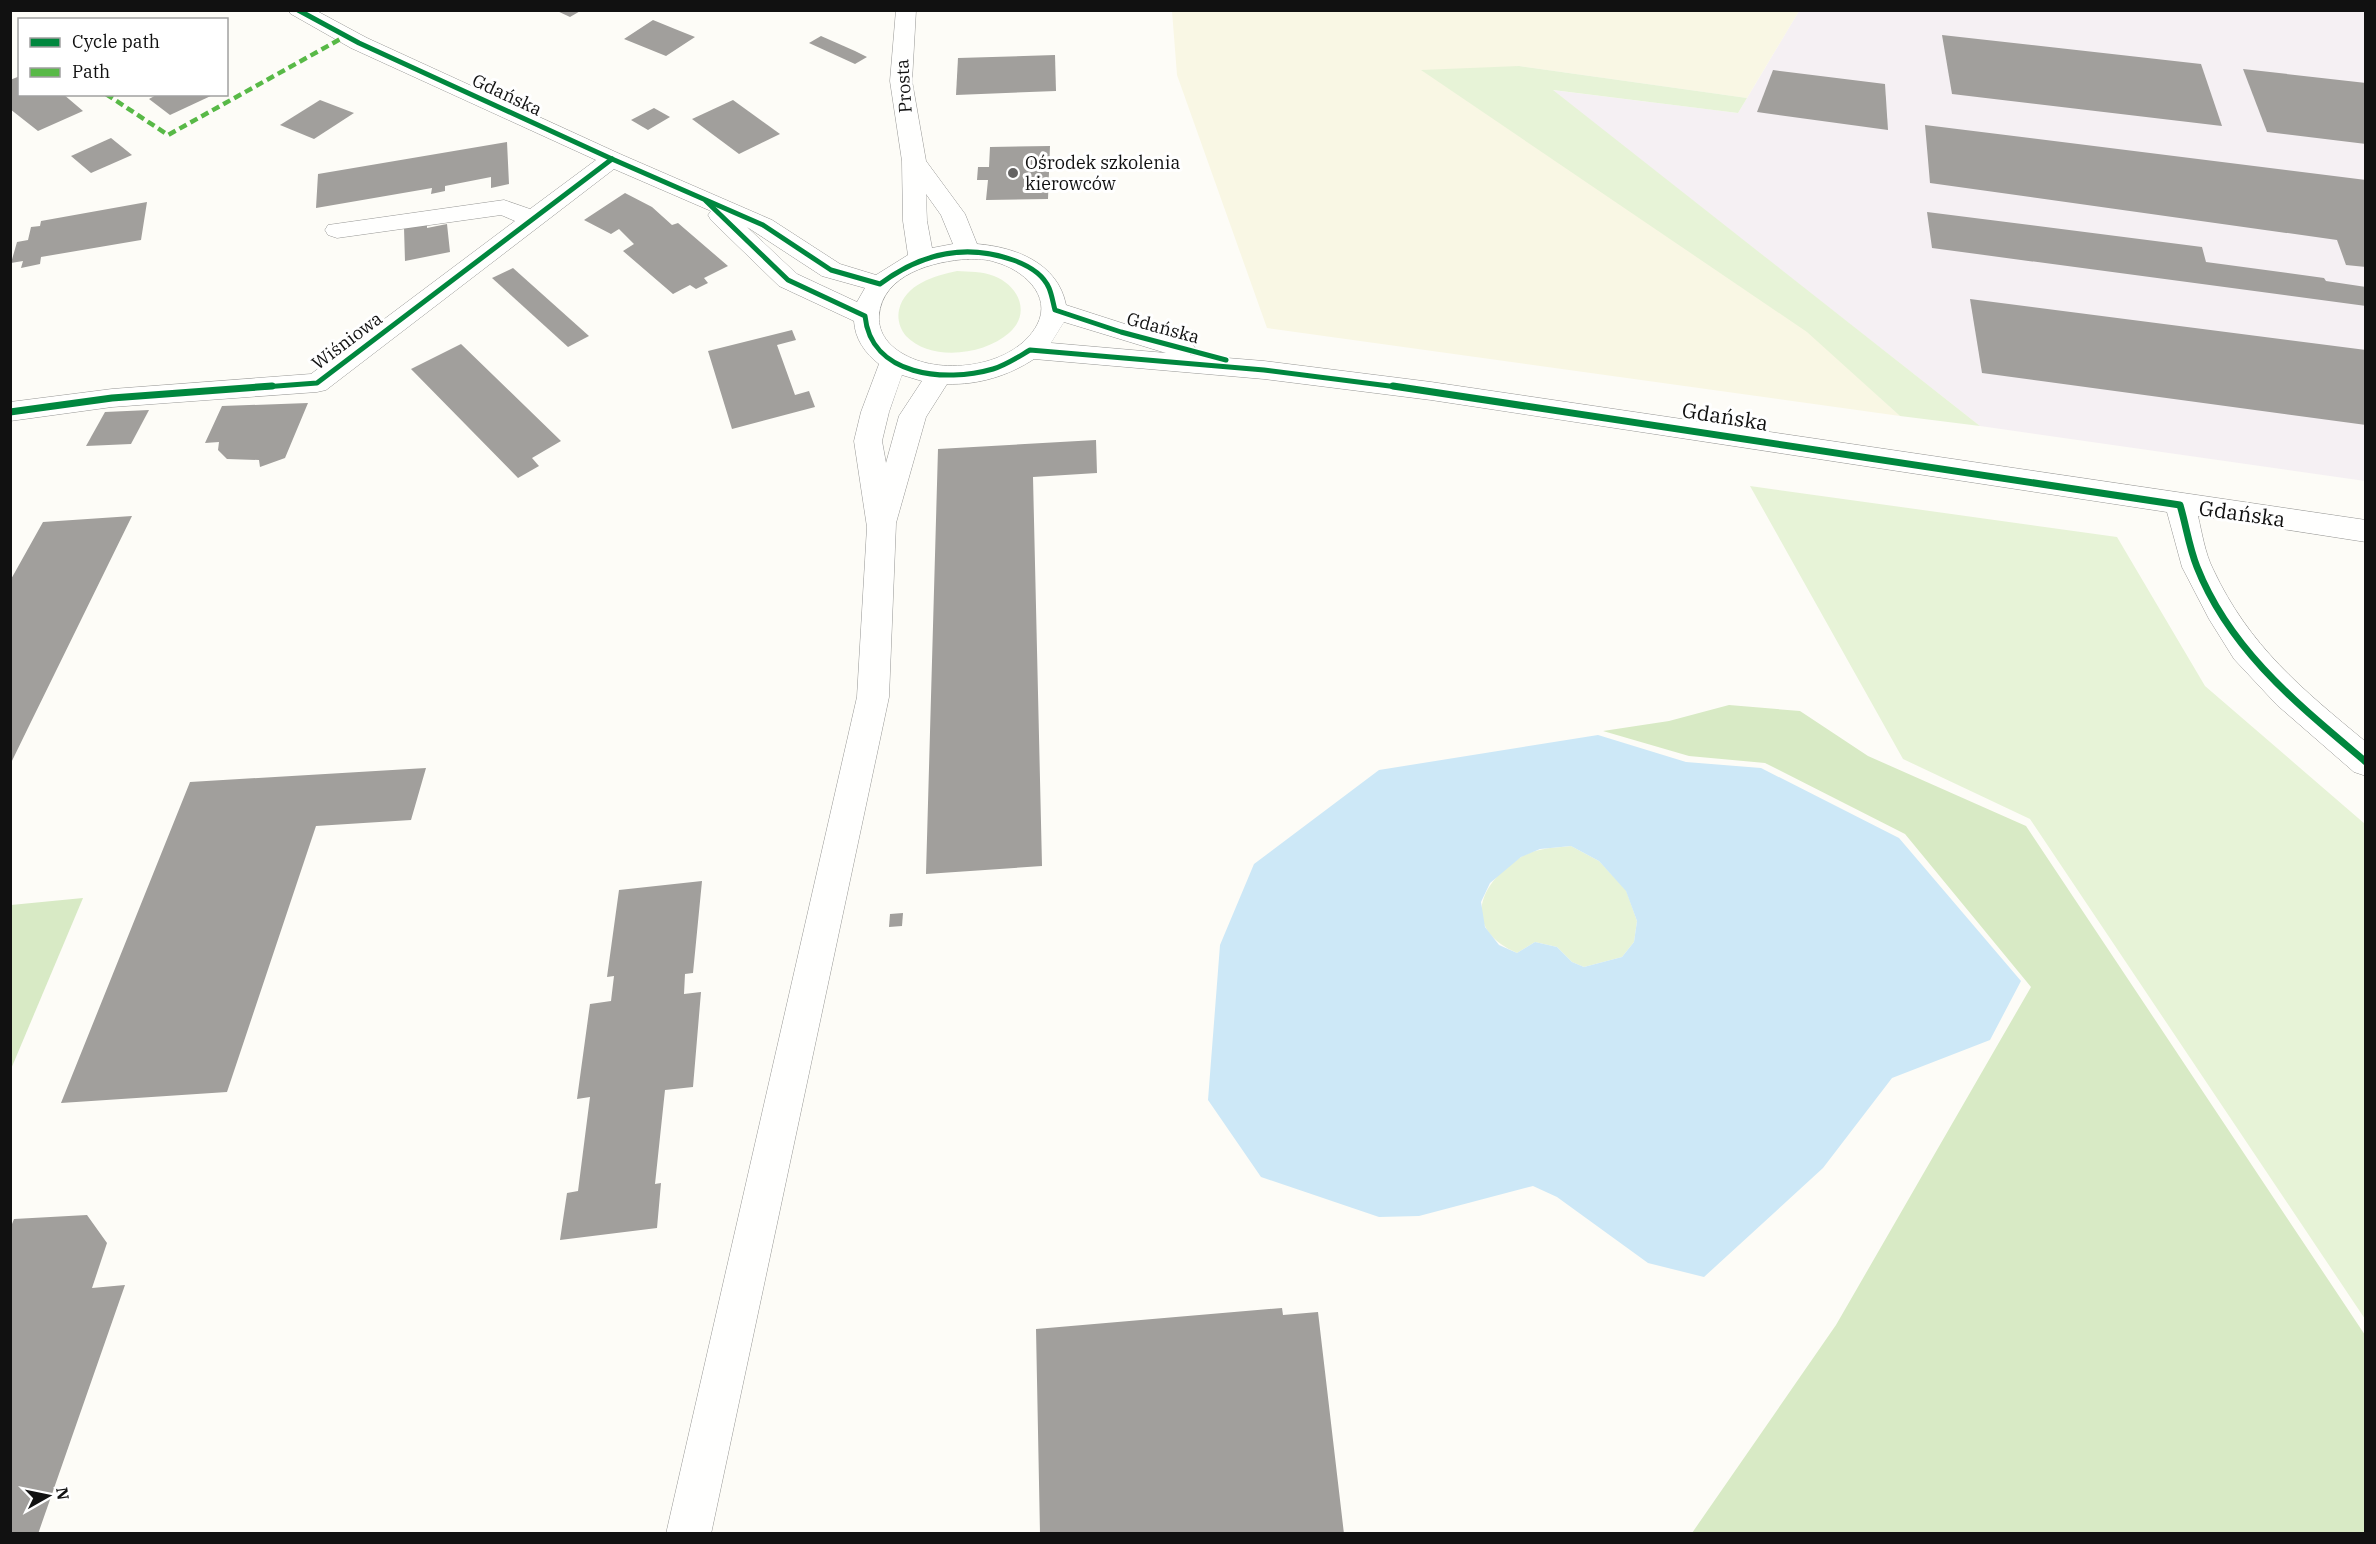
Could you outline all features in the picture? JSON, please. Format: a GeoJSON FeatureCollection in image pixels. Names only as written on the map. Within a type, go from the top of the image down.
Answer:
{"type":"FeatureCollection","features":[{"type":"Feature","properties":{"kind":"street","name":"Gdańska"},"geometry":{"type":"LineString","coordinates":[[298,10],[351,40],[763,225],[831,270],[880,284]]}},
{"type":"Feature","properties":{"kind":"street","name":"Prosta"},"geometry":{"type":"LineString","coordinates":[[906,10],[901,81],[915,161],[915,221],[921,258]]}},
{"type":"Feature","properties":{"kind":"street","name":"Wiśniowa"},"geometry":{"type":"LineString","coordinates":[[10,412],[112,398],[317,383],[612,159]]}},
{"type":"Feature","properties":{"kind":"street","name":"Prosta"},"geometry":{"type":"LineString","coordinates":[[915,161],[953,214],[968,250]]}},
{"type":"Feature","properties":{"kind":"street","name":"Gdańska"},"geometry":{"type":"LineString","coordinates":[[706,201],[788,280],[865,316]]}},
{"type":"Feature","properties":{"kind":"street"},"geometry":{"type":"LineString","coordinates":[[337,230],[504,207],[531,219]]}},
{"type":"Feature","properties":{"kind":"street"},"geometry":{"type":"LineString","coordinates":[[968,250],[1002,255],[1030,267],[1049,287],[1055,310],[1047,331],[1030,350],[1011,362],[964,375],[939,375],[893,362],[877,348],[867,333],[865,316],[869,299],[880,284],[899,269],[921,258],[968,250]]}},
{"type":"Feature","properties":{"kind":"street","name":"Gdańska"},"geometry":{"type":"LineString","coordinates":[[1055,310],[1121,332],[1264,370]]}},
{"type":"Feature","properties":{"kind":"street","name":"Gdańska"},"geometry":{"type":"LineString","coordinates":[[1030,350],[1264,370],[1443,393],[2366,531]]}},
{"type":"Feature","properties":{"kind":"street"},"geometry":{"type":"LineString","coordinates":[[688,1533],[873,697],[882,527],[868,441],[874,412],[893,362]]}},
{"type":"Feature","properties":{"kind":"street"},"geometry":{"type":"LineString","coordinates":[[882,527],[913,416],[939,375]]}},
{"type":"Feature","properties":{"kind":"street"},"geometry":{"type":"LineString","coordinates":[[2180,505],[2197,567],[2220,611],[2245,650],[2288,696],[2366,762]]}},
{"type":"Feature","properties":{"kind":"shaded area"},"geometry":{"type":"Polygon","coordinates":[[[1172,11],[1799,11],[1747,98],[1519,66],[1900,416],[1267,328],[1177,75],[1172,11]]]}},
{"type":"Feature","properties":{"kind":"shaded area"},"geometry":{"type":"Polygon","coordinates":[[[1799,11],[2365,11],[2365,481],[1980,426],[1552,90],[1738,113],[1799,11]]]}},
{"type":"Feature","properties":{"kind":"green space"},"geometry":{"type":"Polygon","coordinates":[[[1519,66],[1747,98],[1738,113],[1553,90],[1980,426],[1900,416],[1807,332],[1421,70],[1519,66]]]}},
{"type":"Feature","properties":{"kind":"green space"},"geometry":{"type":"Polygon","coordinates":[[[957,271],[980,272],[1002,280],[1010,286],[1019,300],[1020,317],[1009,333],[986,346],[957,352],[929,350],[906,336],[902,330],[898,313],[902,301],[907,294],[922,283],[957,271]]]}},
{"type":"Feature","properties":{"kind":"green space"},"geometry":{"type":"Polygon","coordinates":[[[1750,486],[2117,537],[2205,686],[2365,824],[2365,1319],[2030,819],[1903,759],[1750,486]]]}},
{"type":"Feature","properties":{"kind":"green space"},"geometry":{"type":"Polygon","coordinates":[[[1729,705],[1800,711],[1868,756],[2026,826],[2365,1335],[2365,1533],[1692,1533],[1836,1325],[2031,987],[1905,834],[1765,763],[1689,756],[1603,731],[1669,721],[1729,705]]]}},
{"type":"Feature","properties":{"kind":"green space"},"geometry":{"type":"Polygon","coordinates":[[[1571,846],[1599,861],[1626,890],[1637,921],[1634,942],[1622,957],[1584,967],[1572,962],[1557,947],[1535,942],[1517,953],[1500,943],[1488,932],[1482,919],[1482,906],[1486,893],[1494,880],[1506,868],[1521,857],[1533,852],[1571,846]]]}},
{"type":"Feature","properties":{"kind":"green space"},"geometry":{"type":"Polygon","coordinates":[[[83,898],[11,1069],[11,905],[83,898]]]}},
{"type":"Feature","properties":{"kind":"water"},"geometry":{"type":"Polygon","coordinates":[[[1598,735],[1686,762],[1761,768],[1899,838],[2021,981],[1990,1040],[1892,1078],[1823,1168],[1704,1277],[1648,1263],[1557,1197],[1533,1186],[1419,1216],[1379,1217],[1261,1177],[1208,1100],[1220,945],[1254,864],[1379,770],[1598,735]],[[1571,846],[1540,849],[1521,857],[1490,883],[1481,902],[1485,927],[1499,945],[1517,953],[1535,942],[1557,947],[1572,962],[1584,967],[1622,957],[1634,942],[1637,921],[1626,891],[1599,861],[1571,846]]]}},
{"type":"Feature","properties":{"kind":"building"},"geometry":{"type":"Polygon","coordinates":[[[555,10],[582,10],[570,17],[555,10]]]}},
{"type":"Feature","properties":{"kind":"building"},"geometry":{"type":"Polygon","coordinates":[[[653,20],[695,37],[666,56],[624,39],[653,20]]]}},
{"type":"Feature","properties":{"kind":"building"},"geometry":{"type":"Polygon","coordinates":[[[1942,35],[2201,64],[2222,126],[1952,94],[1942,35]]]}},
{"type":"Feature","properties":{"kind":"building"},"geometry":{"type":"Polygon","coordinates":[[[821,36],[867,57],[855,64],[809,43],[821,36]]]}},
{"type":"Feature","properties":{"kind":"building"},"geometry":{"type":"Polygon","coordinates":[[[1055,55],[1056,91],[956,95],[958,58],[1055,55]]]}},
{"type":"Feature","properties":{"kind":"building"},"geometry":{"type":"Polygon","coordinates":[[[2243,69],[2366,83],[2366,144],[2267,132],[2243,69]]]}},
{"type":"Feature","properties":{"kind":"building"},"geometry":{"type":"Polygon","coordinates":[[[1773,70],[1885,84],[1888,130],[1757,112],[1773,70]]]}},
{"type":"Feature","properties":{"kind":"building"},"geometry":{"type":"Polygon","coordinates":[[[18,77],[18,96],[65,96],[83,111],[38,131],[10,109],[10,80],[18,77]]]}},
{"type":"Feature","properties":{"kind":"building"},"geometry":{"type":"Polygon","coordinates":[[[154,96],[211,96],[170,115],[149,99],[154,96]]]}},
{"type":"Feature","properties":{"kind":"building"},"geometry":{"type":"Polygon","coordinates":[[[320,100],[354,113],[314,139],[280,125],[320,100]]]}},
{"type":"Feature","properties":{"kind":"building"},"geometry":{"type":"Polygon","coordinates":[[[733,100],[780,134],[739,154],[692,119],[733,100]]]}},
{"type":"Feature","properties":{"kind":"building"},"geometry":{"type":"Polygon","coordinates":[[[654,108],[670,117],[648,130],[631,120],[654,108]]]}},
{"type":"Feature","properties":{"kind":"building"},"geometry":{"type":"Polygon","coordinates":[[[1925,125],[2366,180],[2366,267],[2346,265],[2337,240],[1930,183],[1925,125]]]}},
{"type":"Feature","properties":{"kind":"building"},"geometry":{"type":"Polygon","coordinates":[[[111,138],[132,155],[91,173],[71,156],[111,138]]]}},
{"type":"Feature","properties":{"kind":"building"},"geometry":{"type":"Polygon","coordinates":[[[507,142],[509,184],[491,188],[491,177],[445,186],[445,191],[431,194],[432,188],[316,208],[318,174],[507,142]]]}},
{"type":"Feature","properties":{"kind":"building","name":"Ośrodek szkolenia kierowców"},"geometry":{"type":"Polygon","coordinates":[[[1050,146],[1048,199],[986,200],[988,180],[977,180],[978,167],[989,167],[990,147],[1050,146]]]}},
{"type":"Feature","properties":{"kind":"building"},"geometry":{"type":"Polygon","coordinates":[[[625,193],[652,207],[672,225],[678,223],[728,266],[704,278],[708,283],[696,289],[690,285],[673,294],[623,251],[634,244],[619,229],[611,234],[584,220],[625,193]]]}},
{"type":"Feature","properties":{"kind":"building"},"geometry":{"type":"Polygon","coordinates":[[[147,202],[141,240],[41,257],[40,264],[21,268],[23,261],[11,263],[17,242],[28,240],[31,227],[40,226],[41,221],[147,202]]]}},
{"type":"Feature","properties":{"kind":"building"},"geometry":{"type":"Polygon","coordinates":[[[1927,212],[2202,247],[2206,262],[2324,278],[2326,281],[2366,287],[2366,306],[1932,248],[1927,212]]]}},
{"type":"Feature","properties":{"kind":"building"},"geometry":{"type":"Polygon","coordinates":[[[427,223],[427,228],[447,224],[450,252],[405,261],[404,228],[427,223]]]}},
{"type":"Feature","properties":{"kind":"building"},"geometry":{"type":"Polygon","coordinates":[[[513,268],[589,336],[568,347],[492,278],[513,268]]]}},
{"type":"Feature","properties":{"kind":"building"},"geometry":{"type":"Polygon","coordinates":[[[1970,299],[2366,350],[2366,425],[1982,373],[1970,299]]]}},
{"type":"Feature","properties":{"kind":"building"},"geometry":{"type":"Polygon","coordinates":[[[792,330],[796,340],[777,345],[795,395],[809,391],[815,407],[732,429],[708,351],[792,330]]]}},
{"type":"Feature","properties":{"kind":"building"},"geometry":{"type":"Polygon","coordinates":[[[461,344],[561,441],[532,458],[539,466],[518,478],[411,369],[461,344]]]}},
{"type":"Feature","properties":{"kind":"building"},"geometry":{"type":"Polygon","coordinates":[[[308,403],[285,458],[260,467],[259,460],[227,459],[218,450],[219,442],[205,443],[222,406],[308,403]]]}},
{"type":"Feature","properties":{"kind":"building"},"geometry":{"type":"Polygon","coordinates":[[[149,410],[131,444],[86,446],[105,412],[149,410]]]}},
{"type":"Feature","properties":{"kind":"building"},"geometry":{"type":"Polygon","coordinates":[[[1096,440],[1097,473],[1033,477],[1042,866],[926,874],[938,449],[1096,440]]]}},
{"type":"Feature","properties":{"kind":"building"},"geometry":{"type":"Polygon","coordinates":[[[132,516],[10,765],[10,581],[43,522],[132,516]]]}},
{"type":"Feature","properties":{"kind":"building"},"geometry":{"type":"Polygon","coordinates":[[[426,768],[411,820],[316,826],[227,1092],[61,1103],[190,782],[426,768]]]}},
{"type":"Feature","properties":{"kind":"building"},"geometry":{"type":"Polygon","coordinates":[[[702,881],[693,973],[685,974],[684,994],[701,992],[693,1087],[665,1090],[655,1184],[661,1183],[657,1228],[560,1240],[567,1193],[578,1191],[590,1097],[577,1099],[590,1004],[611,1001],[614,976],[607,977],[619,890],[702,881]]]}},
{"type":"Feature","properties":{"kind":"building"},"geometry":{"type":"Polygon","coordinates":[[[903,913],[902,926],[889,927],[890,914],[903,913]]]}},
{"type":"Feature","properties":{"kind":"building"},"geometry":{"type":"Polygon","coordinates":[[[87,1215],[107,1243],[92,1288],[125,1285],[38,1534],[10,1534],[10,1229],[14,1219],[87,1215]]]}},
{"type":"Feature","properties":{"kind":"building"},"geometry":{"type":"Polygon","coordinates":[[[1282,1308],[1283,1315],[1318,1312],[1344,1534],[1040,1534],[1036,1329],[1282,1308]]]}},
{"type":"Feature","properties":{"kind":"marked path"},"geometry":{"type":"LineString","coordinates":[[109,96],[168,135],[344,37]]}},
{"type":"Feature","properties":{"kind":"cycle path"},"geometry":{"type":"LineString","coordinates":[[298,10],[359,43],[612,159],[763,225],[831,270],[880,284],[895,273],[928,257],[964,251],[1000,256],[1027,266],[1043,279],[1049,287],[1055,310],[1121,332],[1226,360]]}},
{"type":"Feature","properties":{"kind":"cycle path"},"geometry":{"type":"LineString","coordinates":[[10,412],[112,398],[317,383],[612,159]]}},
{"type":"Feature","properties":{"kind":"cycle path"},"geometry":{"type":"LineString","coordinates":[[706,201],[788,280],[865,316],[867,332],[877,348],[889,359],[920,372],[938,375],[973,373],[999,366],[1030,350],[1264,370],[1431,391],[2180,505],[2197,567],[2220,611],[2245,650],[2288,696],[2366,762]]}},
{"type":"Feature","properties":{"kind":"place","name":"Ośrodek szkolenia kierowców"},"geometry":{"type":"Point","coordinates":[1013,173]}}]}
